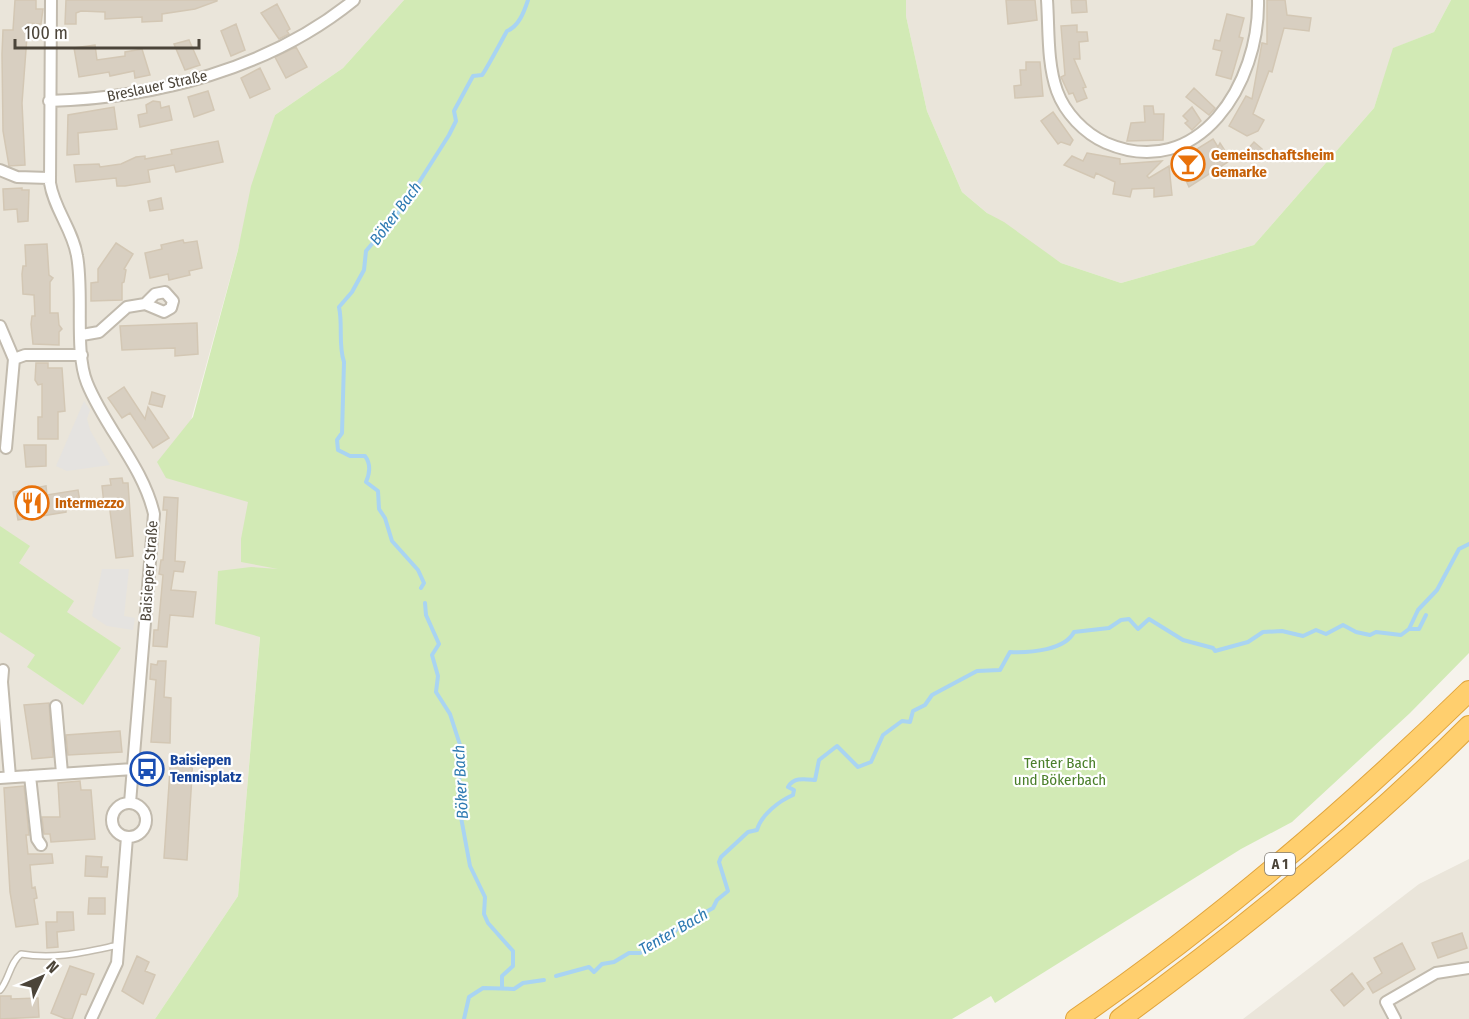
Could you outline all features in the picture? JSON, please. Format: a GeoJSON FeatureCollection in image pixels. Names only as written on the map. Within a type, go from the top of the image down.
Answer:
{"type":"FeatureCollection","features":[{"type":"Feature","properties":{"kind":"highway","name":"A 1"},"geometry":{"type":"LineString","coordinates":[[1076,1019],[1262,879],[1368,788],[1469,691]]}},
{"type":"Feature","properties":{"kind":"highway","name":"A 1"},"geometry":{"type":"LineString","coordinates":[[1120,1019],[1278,899],[1389,803],[1469,726]]}},
{"type":"Feature","properties":{"kind":"street","name":"Baisieper Straße"},"geometry":{"type":"LineString","coordinates":[[51,0],[50,178],[56,207],[76,251],[82,355],[87,383],[148,492],[154,514],[130,803]]}},
{"type":"Feature","properties":{"kind":"street","name":"Breslauer Straße"},"geometry":{"type":"LineString","coordinates":[[49,101],[124,94],[166,87],[221,72],[299,36],[354,0]]}},
{"type":"Feature","properties":{"kind":"street"},"geometry":{"type":"LineString","coordinates":[[1047,0],[1052,72],[1057,90],[1067,110],[1092,135],[1114,146],[1142,153],[1180,146],[1204,133],[1220,116],[1249,59],[1258,24],[1258,0]]}},
{"type":"Feature","properties":{"kind":"street"},"geometry":{"type":"LineString","coordinates":[[0,170],[17,177],[50,178]]}},
{"type":"Feature","properties":{"kind":"street"},"geometry":{"type":"LineString","coordinates":[[82,335],[99,332],[127,307],[145,304]]}},
{"type":"Feature","properties":{"kind":"street"},"geometry":{"type":"LineString","coordinates":[[0,326],[14,359],[6,448]]}},
{"type":"Feature","properties":{"kind":"street"},"geometry":{"type":"LineString","coordinates":[[14,359],[25,355],[82,355]]}},
{"type":"Feature","properties":{"kind":"street"},"geometry":{"type":"LineString","coordinates":[[3,670],[5,778],[133,769]]}},
{"type":"Feature","properties":{"kind":"street"},"geometry":{"type":"LineString","coordinates":[[56,706],[62,773]]}},
{"type":"Feature","properties":{"kind":"street"},"geometry":{"type":"LineString","coordinates":[[30,776],[37,839],[41,845]]}},
{"type":"Feature","properties":{"kind":"street"},"geometry":{"type":"LineString","coordinates":[[130,803],[143,811],[146,824],[140,834],[127,837],[115,830],[113,818],[118,808],[130,803]]}},
{"type":"Feature","properties":{"kind":"street"},"geometry":{"type":"LineString","coordinates":[[91,1019],[117,963],[127,837]]}},
{"type":"Feature","properties":{"kind":"street"},"geometry":{"type":"LineString","coordinates":[[1395,1019],[1386,1002],[1436,973],[1469,968]]}},
{"type":"Feature","properties":{"kind":"lane"},"geometry":{"type":"LineString","coordinates":[[0,990],[9,980],[19,955],[63,956],[119,945]]}},
{"type":"Feature","properties":{"kind":"shaded area"},"geometry":{"type":"Polygon","coordinates":[[[0,0],[404,0],[343,68],[275,115],[182,453],[312,542],[260,636],[238,896],[155,1019],[0,1019],[0,0]]]}},
{"type":"Feature","properties":{"kind":"shaded area"},"geometry":{"type":"Polygon","coordinates":[[[906,0],[1451,0],[1434,32],[1394,48],[1374,108],[1254,245],[1121,283],[1061,263],[987,213],[962,192],[927,111],[906,16],[906,0]]]}},
{"type":"Feature","properties":{"kind":"shaded area"},"geometry":{"type":"Polygon","coordinates":[[[84,401],[90,410],[87,419],[90,430],[110,465],[67,471],[56,466],[84,401]]]}},
{"type":"Feature","properties":{"kind":"shaded area"},"geometry":{"type":"Polygon","coordinates":[[[102,569],[129,569],[124,616],[135,618],[133,630],[107,626],[92,616],[102,569]]]}},
{"type":"Feature","properties":{"kind":"shaded area"},"geometry":{"type":"Polygon","coordinates":[[[1469,859],[1469,1019],[1243,1019],[1419,884],[1469,859]]]}},
{"type":"Feature","properties":{"kind":"green space","name":"Tenter Bach und Bökerbach"},"geometry":{"type":"Polygon","coordinates":[[[404,0],[906,0],[906,16],[927,111],[962,192],[987,213],[1004,222],[1061,263],[1121,283],[1254,245],[1374,108],[1393,48],[1434,32],[1451,0],[1469,0],[1469,653],[1410,713],[1292,822],[1241,849],[995,1003],[991,996],[952,1019],[155,1019],[238,896],[260,637],[215,624],[218,571],[251,567],[278,569],[241,562],[241,539],[248,502],[166,478],[157,462],[193,417],[238,250],[251,186],[275,115],[343,68],[404,0]]]}},
{"type":"Feature","properties":{"kind":"green space"},"geometry":{"type":"Polygon","coordinates":[[[0,526],[30,546],[19,563],[74,601],[67,612],[121,648],[83,705],[27,667],[35,655],[0,632],[0,526]]]}},
{"type":"Feature","properties":{"kind":"building"},"geometry":{"type":"Polygon","coordinates":[[[15,0],[36,0],[36,9],[43,9],[41,24],[28,23],[22,103],[25,165],[9,166],[3,131],[2,54],[3,30],[13,30],[15,0]]]}},
{"type":"Feature","properties":{"kind":"building"},"geometry":{"type":"Polygon","coordinates":[[[66,0],[217,1],[195,9],[162,14],[162,21],[142,22],[142,17],[105,19],[105,12],[81,11],[76,13],[76,24],[65,24],[66,0]]]}},
{"type":"Feature","properties":{"kind":"building"},"geometry":{"type":"Polygon","coordinates":[[[1006,0],[1035,0],[1037,20],[1008,24],[1006,0]]]}},
{"type":"Feature","properties":{"kind":"building"},"geometry":{"type":"Polygon","coordinates":[[[1071,0],[1086,0],[1087,12],[1072,13],[1071,0]]]}},
{"type":"Feature","properties":{"kind":"building"},"geometry":{"type":"Polygon","coordinates":[[[1267,0],[1285,0],[1287,15],[1311,18],[1309,31],[1284,28],[1272,72],[1269,71],[1253,114],[1264,120],[1258,131],[1247,136],[1229,126],[1246,96],[1252,99],[1262,43],[1267,44],[1267,0]]]}},
{"type":"Feature","properties":{"kind":"building"},"geometry":{"type":"Polygon","coordinates":[[[277,4],[290,29],[287,31],[289,34],[279,39],[261,13],[277,4]]]}},
{"type":"Feature","properties":{"kind":"building"},"geometry":{"type":"Polygon","coordinates":[[[1227,14],[1244,18],[1239,37],[1243,38],[1231,79],[1216,75],[1222,51],[1213,49],[1215,40],[1220,41],[1227,14]]]}},
{"type":"Feature","properties":{"kind":"building"},"geometry":{"type":"Polygon","coordinates":[[[236,24],[245,50],[231,56],[221,31],[236,24]]]}},
{"type":"Feature","properties":{"kind":"building"},"geometry":{"type":"Polygon","coordinates":[[[1077,25],[1077,32],[1087,32],[1088,41],[1079,42],[1080,59],[1074,59],[1086,87],[1083,88],[1087,98],[1077,102],[1073,93],[1069,94],[1061,77],[1065,75],[1061,26],[1077,25]]]}},
{"type":"Feature","properties":{"kind":"building"},"geometry":{"type":"Polygon","coordinates":[[[189,40],[200,65],[185,70],[174,44],[189,40]]]}},
{"type":"Feature","properties":{"kind":"building"},"geometry":{"type":"Polygon","coordinates":[[[95,45],[97,60],[125,56],[125,52],[142,49],[150,75],[135,78],[134,71],[110,76],[109,72],[79,77],[74,48],[95,45]]]}},
{"type":"Feature","properties":{"kind":"building"},"geometry":{"type":"Polygon","coordinates":[[[296,47],[307,67],[286,78],[275,57],[296,47]]]}},
{"type":"Feature","properties":{"kind":"building"},"geometry":{"type":"Polygon","coordinates":[[[1026,62],[1040,62],[1043,96],[1015,98],[1014,86],[1021,85],[1020,70],[1026,70],[1026,62]]]}},
{"type":"Feature","properties":{"kind":"building"},"geometry":{"type":"Polygon","coordinates":[[[260,68],[270,89],[250,98],[241,78],[260,68]]]}},
{"type":"Feature","properties":{"kind":"building"},"geometry":{"type":"Polygon","coordinates":[[[1194,88],[1215,108],[1209,115],[1186,97],[1194,88]]]}},
{"type":"Feature","properties":{"kind":"building"},"geometry":{"type":"Polygon","coordinates":[[[208,91],[214,110],[194,117],[188,97],[208,91]]]}},
{"type":"Feature","properties":{"kind":"building"},"geometry":{"type":"Polygon","coordinates":[[[153,101],[160,102],[161,108],[169,106],[172,120],[140,127],[138,115],[147,113],[146,105],[153,101]]]}},
{"type":"Feature","properties":{"kind":"building"},"geometry":{"type":"Polygon","coordinates":[[[1144,106],[1153,106],[1154,114],[1164,114],[1163,140],[1127,141],[1131,123],[1145,122],[1144,106]]]}},
{"type":"Feature","properties":{"kind":"building"},"geometry":{"type":"Polygon","coordinates":[[[114,107],[117,129],[78,133],[79,154],[67,155],[68,115],[114,107]]]}},
{"type":"Feature","properties":{"kind":"building"},"geometry":{"type":"Polygon","coordinates":[[[1192,107],[1201,121],[1192,130],[1185,123],[1188,121],[1183,116],[1192,107]]]}},
{"type":"Feature","properties":{"kind":"building"},"geometry":{"type":"Polygon","coordinates":[[[1053,112],[1073,140],[1070,145],[1061,142],[1058,144],[1041,121],[1053,112]]]}},
{"type":"Feature","properties":{"kind":"building"},"geometry":{"type":"Polygon","coordinates":[[[1213,139],[1218,147],[1220,143],[1231,160],[1189,187],[1177,161],[1193,154],[1192,152],[1213,139]]]}},
{"type":"Feature","properties":{"kind":"building"},"geometry":{"type":"Polygon","coordinates":[[[218,141],[223,162],[176,172],[174,165],[148,170],[150,182],[125,186],[117,186],[116,178],[76,182],[74,165],[99,164],[100,167],[121,164],[136,157],[145,156],[145,159],[172,154],[171,150],[218,141]]]}},
{"type":"Feature","properties":{"kind":"building"},"geometry":{"type":"Polygon","coordinates":[[[1254,142],[1262,149],[1255,157],[1247,150],[1254,142]]]}},
{"type":"Feature","properties":{"kind":"building"},"geometry":{"type":"Polygon","coordinates":[[[1087,153],[1120,159],[1120,164],[1162,161],[1147,176],[1149,178],[1169,166],[1172,195],[1154,197],[1154,188],[1132,189],[1130,197],[1113,194],[1115,182],[1096,173],[1094,178],[1064,165],[1072,156],[1083,161],[1087,153]]]}},
{"type":"Feature","properties":{"kind":"building"},"geometry":{"type":"Polygon","coordinates":[[[22,188],[22,190],[29,190],[28,221],[18,222],[17,209],[4,210],[3,189],[22,188]]]}},
{"type":"Feature","properties":{"kind":"building"},"geometry":{"type":"Polygon","coordinates":[[[161,198],[163,209],[150,211],[148,201],[161,198]]]}},
{"type":"Feature","properties":{"kind":"building"},"geometry":{"type":"Polygon","coordinates":[[[183,240],[184,243],[197,241],[202,268],[189,271],[190,275],[169,280],[168,274],[150,278],[145,253],[162,249],[161,245],[183,240]]]}},
{"type":"Feature","properties":{"kind":"building"},"geometry":{"type":"Polygon","coordinates":[[[116,243],[133,254],[124,269],[126,270],[122,283],[122,300],[91,301],[91,283],[98,282],[98,269],[116,243]]]}},
{"type":"Feature","properties":{"kind":"building"},"geometry":{"type":"Polygon","coordinates":[[[47,244],[49,275],[53,278],[50,282],[50,313],[58,313],[59,325],[62,329],[59,332],[59,345],[33,344],[31,324],[32,316],[35,316],[34,295],[23,294],[22,274],[23,266],[26,266],[25,245],[47,244]]]}},
{"type":"Feature","properties":{"kind":"building"},"geometry":{"type":"Polygon","coordinates":[[[197,323],[198,354],[175,356],[175,348],[122,350],[120,326],[197,323]]]}},
{"type":"Feature","properties":{"kind":"building"},"geometry":{"type":"Polygon","coordinates":[[[36,363],[48,363],[48,368],[62,368],[65,411],[58,412],[58,439],[38,439],[38,417],[42,417],[42,384],[38,385],[35,380],[36,363]]]}},
{"type":"Feature","properties":{"kind":"building"},"geometry":{"type":"Polygon","coordinates":[[[124,387],[145,419],[148,407],[169,438],[153,448],[130,413],[122,418],[108,398],[124,387]]]}},
{"type":"Feature","properties":{"kind":"building"},"geometry":{"type":"Polygon","coordinates":[[[152,392],[165,396],[162,407],[149,404],[152,392]]]}},
{"type":"Feature","properties":{"kind":"building"},"geometry":{"type":"Polygon","coordinates":[[[24,445],[46,445],[46,466],[26,467],[24,445]]]}},
{"type":"Feature","properties":{"kind":"building"},"geometry":{"type":"Polygon","coordinates":[[[122,478],[123,483],[128,483],[133,556],[116,558],[109,503],[104,504],[102,486],[111,485],[110,479],[122,478]]]}},
{"type":"Feature","properties":{"kind":"building"},"geometry":{"type":"Polygon","coordinates":[[[46,486],[47,495],[78,490],[81,507],[66,509],[66,512],[18,520],[13,492],[46,486]]]}},
{"type":"Feature","properties":{"kind":"building"},"geometry":{"type":"Polygon","coordinates":[[[164,497],[178,498],[175,561],[185,562],[183,572],[174,571],[171,590],[196,592],[193,617],[170,615],[167,647],[153,646],[154,630],[158,630],[163,575],[159,574],[161,560],[163,560],[167,510],[163,510],[164,497]]]}},
{"type":"Feature","properties":{"kind":"building"},"geometry":{"type":"Polygon","coordinates":[[[158,661],[166,661],[164,697],[171,698],[170,743],[151,742],[156,680],[150,679],[151,664],[157,665],[158,661]]]}},
{"type":"Feature","properties":{"kind":"building"},"geometry":{"type":"Polygon","coordinates":[[[49,703],[53,757],[32,759],[24,705],[49,703]]]}},
{"type":"Feature","properties":{"kind":"building"},"geometry":{"type":"Polygon","coordinates":[[[120,731],[122,752],[68,755],[66,735],[120,731]]]}},
{"type":"Feature","properties":{"kind":"building"},"geometry":{"type":"Polygon","coordinates":[[[171,755],[193,757],[187,860],[164,858],[171,755]]]}},
{"type":"Feature","properties":{"kind":"building"},"geometry":{"type":"Polygon","coordinates":[[[80,781],[81,790],[91,790],[95,839],[51,842],[50,834],[44,834],[42,817],[60,817],[58,783],[80,781]]]}},
{"type":"Feature","properties":{"kind":"building"},"geometry":{"type":"Polygon","coordinates":[[[24,786],[29,835],[26,835],[28,854],[52,854],[53,863],[30,865],[32,888],[35,887],[37,898],[34,899],[38,924],[16,927],[10,892],[4,788],[24,786]]]}},
{"type":"Feature","properties":{"kind":"building"},"geometry":{"type":"Polygon","coordinates":[[[86,856],[102,857],[101,867],[108,867],[107,877],[85,876],[86,856]]]}},
{"type":"Feature","properties":{"kind":"building"},"geometry":{"type":"Polygon","coordinates":[[[89,898],[105,898],[105,914],[88,914],[89,898]]]}},
{"type":"Feature","properties":{"kind":"building"},"geometry":{"type":"Polygon","coordinates":[[[57,912],[73,912],[74,930],[57,932],[58,947],[47,948],[46,922],[57,922],[57,912]]]}},
{"type":"Feature","properties":{"kind":"building"},"geometry":{"type":"Polygon","coordinates":[[[1462,933],[1467,948],[1438,958],[1432,943],[1462,933]]]}},
{"type":"Feature","properties":{"kind":"building"},"geometry":{"type":"Polygon","coordinates":[[[1402,943],[1415,969],[1373,993],[1367,983],[1382,973],[1374,958],[1402,943]]]}},
{"type":"Feature","properties":{"kind":"building"},"geometry":{"type":"Polygon","coordinates":[[[137,956],[149,962],[145,971],[155,975],[143,1004],[122,991],[137,956]]]}},
{"type":"Feature","properties":{"kind":"building"},"geometry":{"type":"Polygon","coordinates":[[[70,966],[94,974],[86,995],[81,994],[72,1019],[66,1019],[51,1013],[70,966]]]}},
{"type":"Feature","properties":{"kind":"building"},"geometry":{"type":"Polygon","coordinates":[[[1352,973],[1364,989],[1344,1006],[1331,990],[1352,973]]]}},
{"type":"Feature","properties":{"kind":"building"},"geometry":{"type":"Polygon","coordinates":[[[0,996],[11,996],[11,999],[38,998],[39,1017],[0,1019],[0,996]]]}},
{"type":"Feature","properties":{"kind":"waterway","name":"Böker Bach"},"geometry":{"type":"LineString","coordinates":[[421,588],[424,583],[418,570],[392,541],[385,518],[379,509],[378,491],[366,482],[369,469],[367,459],[365,456],[350,456],[338,450],[337,440],[342,433],[344,362],[339,307],[352,292],[364,270],[366,251],[404,206],[449,135],[456,121],[454,111],[473,76],[482,75],[507,31],[515,26],[520,18],[528,0]]}},
{"type":"Feature","properties":{"kind":"waterway","name":"Tenter Bach"},"geometry":{"type":"LineString","coordinates":[[556,976],[589,967],[594,972],[602,964],[614,962],[629,953],[640,953],[667,940],[679,927],[713,908],[717,900],[728,891],[719,862],[721,857],[748,832],[757,830],[762,819],[771,809],[793,795],[794,790],[788,787],[790,784],[800,779],[815,780],[819,760],[837,746],[858,767],[871,762],[883,735],[902,721],[910,722],[913,711],[925,705],[932,695],[977,671],[1000,670],[1010,652],[1028,652],[1055,647],[1070,638],[1074,632],[1109,628],[1121,620],[1129,619],[1138,629],[1149,619],[1183,640],[1213,648],[1215,651],[1248,642],[1263,632],[1282,631],[1303,636],[1316,630],[1326,634],[1343,625],[1356,632],[1370,635],[1376,632],[1401,635],[1409,629],[1418,610],[1437,590],[1459,549],[1469,544]]}},
{"type":"Feature","properties":{"kind":"waterway","name":"Böker Bach"},"geometry":{"type":"LineString","coordinates":[[425,603],[426,615],[439,644],[432,655],[438,676],[436,692],[450,714],[461,748],[458,801],[470,866],[485,897],[484,914],[488,923],[513,951],[513,966],[502,976],[502,988]]}},
{"type":"Feature","properties":{"kind":"waterway"},"geometry":{"type":"LineString","coordinates":[[1409,629],[1419,629],[1426,615]]}},
{"type":"Feature","properties":{"kind":"waterway","name":"Tenter Bach"},"geometry":{"type":"LineString","coordinates":[[464,1019],[469,997],[483,988],[514,989],[523,983],[544,980]]}},
{"type":"Feature","properties":{"kind":"place","name":"Gemeinschaftsheim Gemarke"},"geometry":{"type":"Point","coordinates":[1188,164]}},
{"type":"Feature","properties":{"kind":"place","name":"Intermezzo"},"geometry":{"type":"Point","coordinates":[32,503]}},
{"type":"Feature","properties":{"kind":"place","name":"Baisiepen Tennisplatz"},"geometry":{"type":"Point","coordinates":[147,769]}}]}
